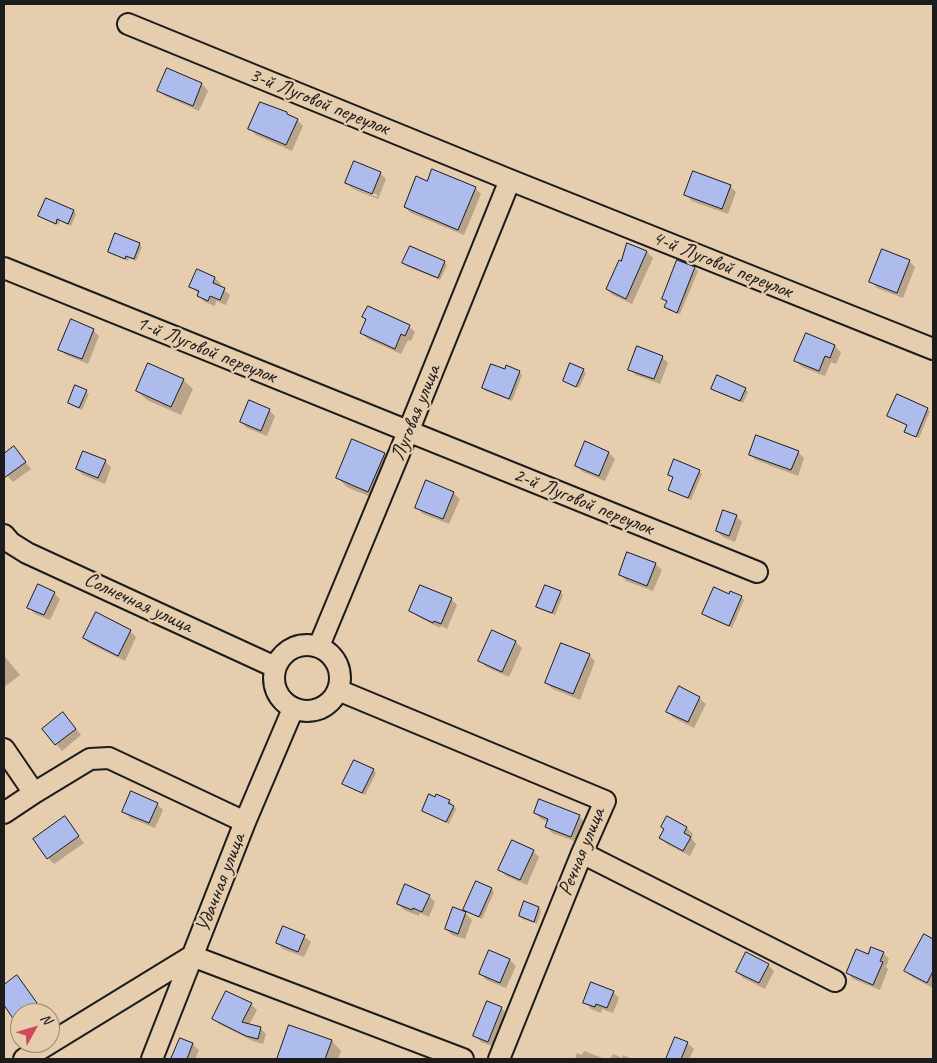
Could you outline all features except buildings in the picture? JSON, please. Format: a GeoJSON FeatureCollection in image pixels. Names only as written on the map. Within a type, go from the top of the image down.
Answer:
{"type":"FeatureCollection","features":[{"type":"Feature","properties":{"kind":"street","name":"3-й Луговой переулок"},"geometry":{"type":"LineString","coordinates":[[128,24],[510,180]]}},
{"type":"Feature","properties":{"kind":"street","name":"4-й Луговой переулок"},"geometry":{"type":"LineString","coordinates":[[510,180],[933,349]]}},
{"type":"Feature","properties":{"kind":"street","name":"Луговая улица"},"geometry":{"type":"LineString","coordinates":[[319,646],[510,180]]}},
{"type":"Feature","properties":{"kind":"street","name":"1-й Луговой переулок"},"geometry":{"type":"LineString","coordinates":[[4,268],[408,432]]}},
{"type":"Feature","properties":{"kind":"street","name":"2-й Луговой переулок"},"geometry":{"type":"LineString","coordinates":[[408,432],[757,572]]}},
{"type":"Feature","properties":{"kind":"street","name":"Солнечная улица"},"geometry":{"type":"LineString","coordinates":[[4,535],[11,543],[27,552],[275,666]]}},
{"type":"Feature","properties":{"kind":"street"},"geometry":{"type":"LineString","coordinates":[[298,645],[319,646],[335,660],[339,669],[340,680],[338,690],[332,700],[314,710],[304,711],[293,708],[283,702],[276,691],[273,679],[275,666],[280,657],[298,645]]}},
{"type":"Feature","properties":{"kind":"street","name":"Речная улица"},"geometry":{"type":"LineString","coordinates":[[338,690],[604,801],[500,1059]]}},
{"type":"Feature","properties":{"kind":"street","name":"Удачная улица"},"geometry":{"type":"LineString","coordinates":[[152,1059],[244,822],[293,708]]}},
{"type":"Feature","properties":{"kind":"street"},"geometry":{"type":"LineString","coordinates":[[4,749],[34,793]]}},
{"type":"Feature","properties":{"kind":"street"},"geometry":{"type":"LineString","coordinates":[[4,813],[90,759],[108,758],[244,822]]}},
{"type":"Feature","properties":{"kind":"street"},"geometry":{"type":"LineString","coordinates":[[582,853],[835,981]]}},
{"type":"Feature","properties":{"kind":"street"},"geometry":{"type":"LineString","coordinates":[[24,1059],[192,956],[463,1059]]}}]}
